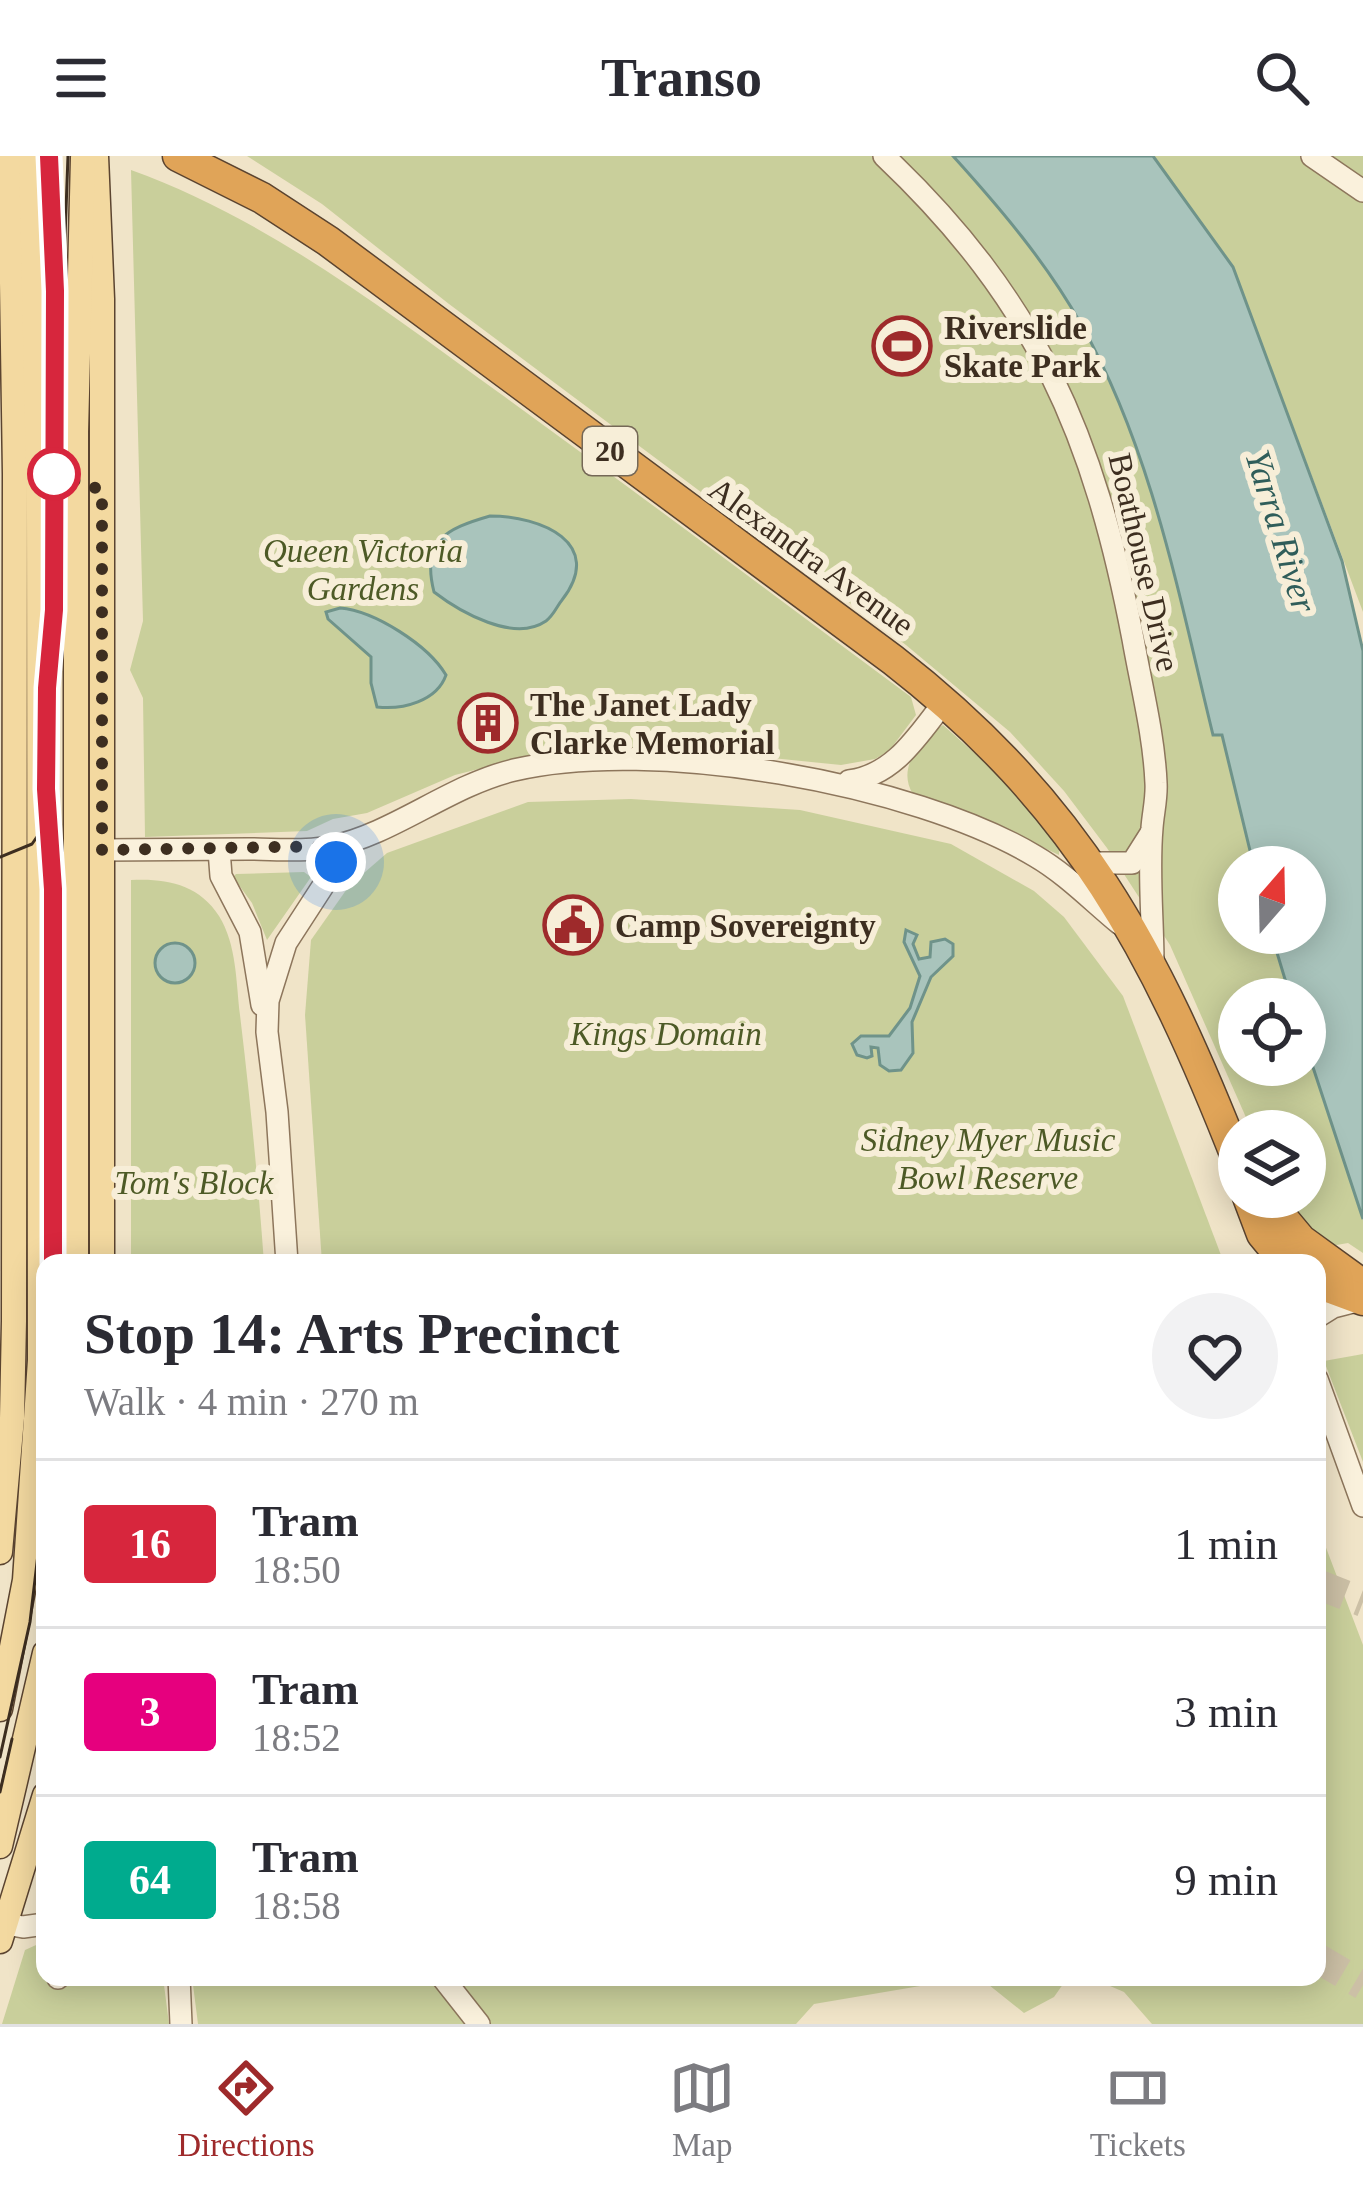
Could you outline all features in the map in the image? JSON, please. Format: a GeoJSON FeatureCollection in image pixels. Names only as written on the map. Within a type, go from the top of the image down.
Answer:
{"type":"FeatureCollection","features":[{"type":"Feature","properties":{"kind":"highway","name":"Alexandra Avenue"},"geometry":{"type":"LineString","coordinates":[[178,156],[262,198],[328,241],[945,701],[1024,779],[1091,863],[1145,952],[1218,1111]]}},
{"type":"Feature","properties":{"kind":"highway"},"geometry":{"type":"LineString","coordinates":[[1263,1218],[1281,1254]]}},
{"type":"Feature","properties":{"kind":"highway"},"geometry":{"type":"LineString","coordinates":[[1273,1218],[1317,1254]]}},
{"type":"Feature","properties":{"kind":"highway"},"geometry":{"type":"LineString","coordinates":[[1326,1263],[1362,1295]]}},
{"type":"Feature","properties":{"kind":"highway"},"geometry":{"type":"LineString","coordinates":[[1326,1285],[1362,1295]]}},
{"type":"Feature","properties":{"kind":"main road"},"geometry":{"type":"LineString","coordinates":[[0,1552],[12,1418],[7,1321],[13,1227],[6,867],[15,474],[10,156]]}},
{"type":"Feature","properties":{"kind":"main road"},"geometry":{"type":"LineString","coordinates":[[76,1254],[76,414],[83,156]]}},
{"type":"Feature","properties":{"kind":"main road"},"geometry":{"type":"LineString","coordinates":[[96,156],[102,299],[102,1254]]}},
{"type":"Feature","properties":{"kind":"main road"},"geometry":{"type":"LineString","coordinates":[[9,243],[31,168]]}},
{"type":"Feature","properties":{"kind":"main road"},"geometry":{"type":"LineString","coordinates":[[31,168],[38,395],[38,1254]]}},
{"type":"Feature","properties":{"kind":"main road"},"geometry":{"type":"LineString","coordinates":[[6,832],[39,850],[102,850]]}},
{"type":"Feature","properties":{"kind":"main road"},"geometry":{"type":"LineString","coordinates":[[6,867],[39,850]]}},
{"type":"Feature","properties":{"kind":"main road"},"geometry":{"type":"LineString","coordinates":[[13,1227],[38,1218]]}},
{"type":"Feature","properties":{"kind":"main road"},"geometry":{"type":"LineString","coordinates":[[0,1709],[8,1635],[31,1525],[36,1450]]}},
{"type":"Feature","properties":{"kind":"main road"},"geometry":{"type":"LineString","coordinates":[[0,1846],[36,1692]]}},
{"type":"Feature","properties":{"kind":"main road"},"geometry":{"type":"LineString","coordinates":[[2,1929],[36,1823]]}},
{"type":"Feature","properties":{"kind":"street","name":"Boathouse Drive"},"geometry":{"type":"LineString","coordinates":[[884,156],[955,228],[1012,304],[1054,377],[1085,447],[1119,567],[1156,777],[1145,952]]}},
{"type":"Feature","properties":{"kind":"street"},"geometry":{"type":"LineString","coordinates":[[1312,156],[1363,191]]}},
{"type":"Feature","properties":{"kind":"street"},"geometry":{"type":"LineString","coordinates":[[837,783],[879,774],[945,701]]}},
{"type":"Feature","properties":{"kind":"street"},"geometry":{"type":"LineString","coordinates":[[900,756],[898,785],[917,807]]}},
{"type":"Feature","properties":{"kind":"street"},"geometry":{"type":"LineString","coordinates":[[102,850],[334,846],[458,789],[540,765],[579,761],[710,765],[837,783],[989,832],[1036,856],[1145,952]]}},
{"type":"Feature","properties":{"kind":"street"},"geometry":{"type":"LineString","coordinates":[[1091,863],[1132,863],[1151,831]]}},
{"type":"Feature","properties":{"kind":"street"},"geometry":{"type":"LineString","coordinates":[[268,1041],[268,1001],[277,965],[294,929],[334,869],[334,846]]}},
{"type":"Feature","properties":{"kind":"street"},"geometry":{"type":"LineString","coordinates":[[218,850],[223,882],[250,932],[277,1112],[286,1254]]}},
{"type":"Feature","properties":{"kind":"street"},"geometry":{"type":"LineString","coordinates":[[1261,1218],[1271,1254]]}},
{"type":"Feature","properties":{"kind":"street"},"geometry":{"type":"LineString","coordinates":[[1326,1311],[1362,1295]]}},
{"type":"Feature","properties":{"kind":"street"},"geometry":{"type":"LineString","coordinates":[[1326,1404],[1363,1506]]}},
{"type":"Feature","properties":{"kind":"street"},"geometry":{"type":"LineString","coordinates":[[2,1929],[36,1926]]}},
{"type":"Feature","properties":{"kind":"street"},"geometry":{"type":"LineString","coordinates":[[180,1986],[182,2024]]}},
{"type":"Feature","properties":{"kind":"street"},"geometry":{"type":"LineString","coordinates":[[449,1986],[479,2024]]}},
{"type":"Feature","properties":{"kind":"green space"},"geometry":{"type":"Polygon","coordinates":[[[247,156],[953,156],[1053,279],[1106,372],[1127,422],[1161,525],[1214,735],[1222,734],[1249,846],[1218,846],[1218,954],[1277,954],[1285,978],[1218,978],[1218,1054],[1170,945],[1107,848],[1010,732],[906,645],[322,204],[247,156]]]}},
{"type":"Feature","properties":{"kind":"green space"},"geometry":{"type":"Polygon","coordinates":[[[1154,156],[1363,156],[1363,612],[1233,267],[1154,156]]]}},
{"type":"Feature","properties":{"kind":"green space","name":"Queen Victoria Gardens"},"geometry":{"type":"Polygon","coordinates":[[[131,170],[230,214],[367,298],[911,697],[916,715],[889,751],[875,759],[841,765],[602,748],[534,755],[455,775],[367,813],[333,819],[307,831],[145,837],[143,698],[130,670],[143,621],[131,170]]]}},
{"type":"Feature","properties":{"kind":"green space"},"geometry":{"type":"Polygon","coordinates":[[[943,725],[1000,776],[1059,846],[1059,855],[992,823],[913,794],[909,764],[919,746],[943,725]]]}},
{"type":"Feature","properties":{"kind":"green space","name":"Kings Domain"},"geometry":{"type":"Polygon","coordinates":[[[631,799],[800,810],[951,844],[1034,891],[1064,917],[1123,996],[1221,1254],[321,1254],[305,1015],[311,940],[349,886],[387,853],[528,802],[631,799]]]}},
{"type":"Feature","properties":{"kind":"green space"},"geometry":{"type":"Polygon","coordinates":[[[304,872],[311,877],[267,940],[252,903],[233,877],[304,872]]]}},
{"type":"Feature","properties":{"kind":"green space","name":"Tom's Block"},"geometry":{"type":"Polygon","coordinates":[[[131,880],[156,880],[202,897],[219,916],[229,939],[263,1254],[131,1254],[131,880]]]}},
{"type":"Feature","properties":{"kind":"green space"},"geometry":{"type":"Polygon","coordinates":[[[1232,1086],[1319,1086],[1363,1219],[1363,1253],[1348,1243],[1331,1246],[1298,1218],[1326,1218],[1326,1110],[1243,1110],[1232,1086]]]}},
{"type":"Feature","properties":{"kind":"green space"},"geometry":{"type":"Polygon","coordinates":[[[1363,1354],[1363,1462],[1326,1366],[1326,1361],[1363,1354]]]}},
{"type":"Feature","properties":{"kind":"green space"},"geometry":{"type":"Polygon","coordinates":[[[1326,1548],[1363,1645],[1363,2024],[1152,2024],[1124,1992],[1110,1986],[1326,1986],[1326,1548]]]}},
{"type":"Feature","properties":{"kind":"green space"},"geometry":{"type":"Polygon","coordinates":[[[36,1945],[36,1986],[164,1986],[169,2024],[2,2024],[25,1950],[36,1945]]]}},
{"type":"Feature","properties":{"kind":"green space"},"geometry":{"type":"Polygon","coordinates":[[[193,1986],[920,1986],[814,2004],[796,2024],[198,2024],[193,1986]]]}},
{"type":"Feature","properties":{"kind":"green space"},"geometry":{"type":"Polygon","coordinates":[[[990,1986],[1062,1986],[1054,1997],[1024,2013],[990,1986]]]}},
{"type":"Feature","properties":{"kind":"water","name":"Yarra River"},"geometry":{"type":"Polygon","coordinates":[[[953,156],[1153,156],[1233,267],[1342,561],[1363,651],[1363,1219],[1319,1086],[1326,1086],[1326,978],[1285,978],[1277,954],[1326,954],[1326,846],[1249,846],[1222,735],[1213,735],[1161,525],[1127,422],[1067,301],[953,156]]]}},
{"type":"Feature","properties":{"kind":"water"},"geometry":{"type":"Polygon","coordinates":[[[490,516],[547,528],[572,548],[574,580],[553,613],[533,627],[488,622],[434,592],[431,560],[440,540],[460,526],[490,516]]]}},
{"type":"Feature","properties":{"kind":"water"},"geometry":{"type":"Polygon","coordinates":[[[340,608],[369,616],[414,641],[446,675],[442,684],[418,702],[377,707],[371,657],[328,619],[326,612],[340,608]]]}},
{"type":"Feature","properties":{"kind":"water"},"geometry":{"type":"Polygon","coordinates":[[[906,930],[917,935],[913,944],[919,959],[930,957],[931,942],[945,939],[953,944],[953,956],[931,977],[912,1022],[913,1053],[901,1070],[889,1071],[880,1065],[878,1048],[871,1047],[872,1056],[867,1058],[857,1055],[852,1044],[861,1036],[889,1036],[910,1008],[920,976],[904,942],[906,930]]]}},
{"type":"Feature","properties":{"kind":"water"},"geometry":{"type":"Polygon","coordinates":[[[175,943],[189,949],[195,963],[189,977],[175,983],[161,977],[155,963],[161,949],[175,943]]]}},
{"type":"Feature","properties":{"kind":"tunnel"},"geometry":{"type":"LineString","coordinates":[[1326,1588],[1363,1602]]}},
{"type":"Feature","properties":{"kind":"tunnel"},"geometry":{"type":"LineString","coordinates":[[1326,1963],[1363,1985]]}},
{"type":"Feature","properties":{"kind":"tram line"},"geometry":{"type":"LineString","coordinates":[[49,156],[55,311],[54,610],[46,789],[53,889],[53,1254]]}},
{"type":"Feature","properties":{"kind":"tram line","name":"16"},"geometry":{"type":"LineString","coordinates":[[49,156],[55,291],[54,610],[46,789],[53,889],[53,1254]]}},
{"type":"Feature","properties":{"kind":"tram line"},"geometry":{"type":"LineString","coordinates":[[64,264],[68,156]]}},
{"type":"Feature","properties":{"kind":"tram line"},"geometry":{"type":"LineString","coordinates":[[0,857],[32,844],[50,818]]}},
{"type":"Feature","properties":{"kind":"tram line"},"geometry":{"type":"LineString","coordinates":[[0,1757],[30,1622],[36,1571]]}},
{"type":"Feature","properties":{"kind":"tram line"},"geometry":{"type":"LineString","coordinates":[[0,1792],[12,1739]]}},
{"type":"Feature","properties":{"kind":"place","name":"Riverslide Skate Park"},"geometry":{"type":"Point","coordinates":[902,346]}},
{"type":"Feature","properties":{"kind":"place","name":"The Janet Lady Clarke Memorial"},"geometry":{"type":"Point","coordinates":[488,723]}},
{"type":"Feature","properties":{"kind":"place","name":"Camp Sovereignty"},"geometry":{"type":"Point","coordinates":[573,925]}},
{"type":"Feature","properties":{"kind":"route"},"geometry":{"type":"LineString","coordinates":[[54,474],[102,490],[102,850],[334,846],[336,862]]}},
{"type":"Feature","properties":{"kind":"park label","name":"Sidney Myer Music Bowl Reserve"},"geometry":{"type":"Point","coordinates":[988,1158]}}]}
